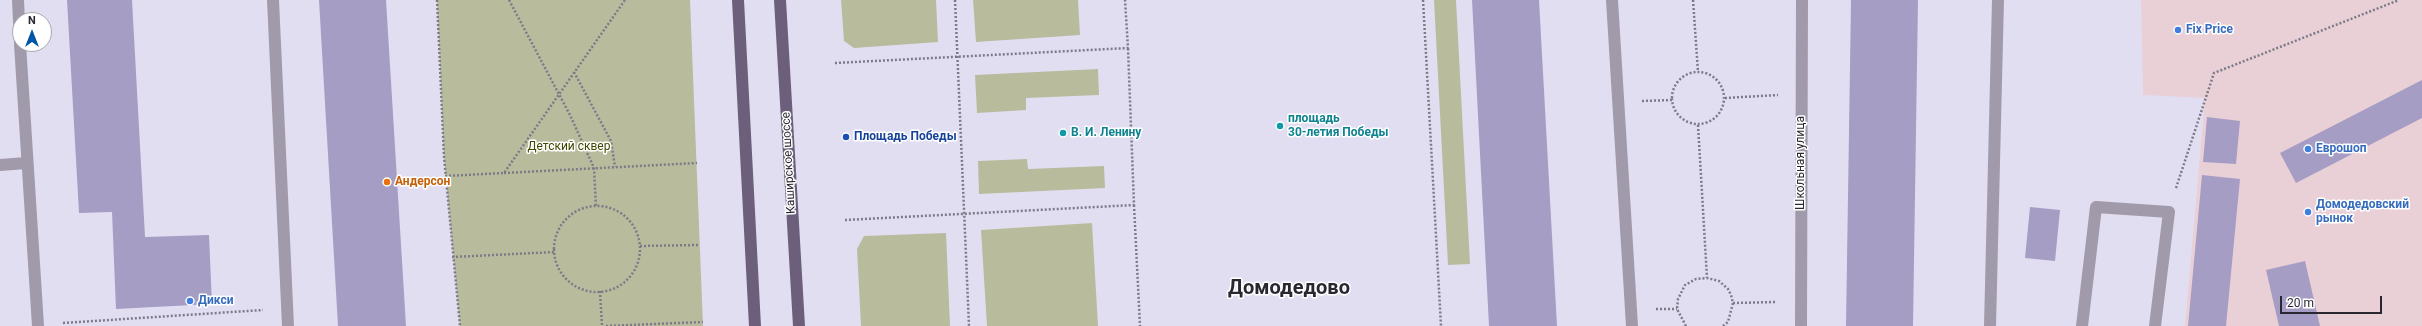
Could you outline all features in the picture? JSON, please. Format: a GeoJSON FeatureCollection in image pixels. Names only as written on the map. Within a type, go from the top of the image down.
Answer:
{"type":"FeatureCollection","features":[{"type":"Feature","properties":{"kind":"main road"},"geometry":{"type":"LineString","coordinates":[[738,0],[755,326]]}},
{"type":"Feature","properties":{"kind":"main road","name":"Каширское шоссе"},"geometry":{"type":"LineString","coordinates":[[780,0],[798,326]]}},
{"type":"Feature","properties":{"kind":"street"},"geometry":{"type":"LineString","coordinates":[[18,0],[19,12]]}},
{"type":"Feature","properties":{"kind":"street"},"geometry":{"type":"LineString","coordinates":[[273,0],[288,326]]}},
{"type":"Feature","properties":{"kind":"street"},"geometry":{"type":"LineString","coordinates":[[1612,0],[1632,326]]}},
{"type":"Feature","properties":{"kind":"street","name":"Школьная улица"},"geometry":{"type":"LineString","coordinates":[[1801,326],[1802,0]]}},
{"type":"Feature","properties":{"kind":"street"},"geometry":{"type":"LineString","coordinates":[[1990,326],[1998,0]]}},
{"type":"Feature","properties":{"kind":"street"},"geometry":{"type":"LineString","coordinates":[[20,52],[26,163],[38,326]]}},
{"type":"Feature","properties":{"kind":"street"},"geometry":{"type":"LineString","coordinates":[[0,165],[26,163]]}},
{"type":"Feature","properties":{"kind":"street"},"geometry":{"type":"LineString","coordinates":[[2082,326],[2096,207],[2169,212],[2155,326]]}},
{"type":"Feature","properties":{"kind":"path"},"geometry":{"type":"LineString","coordinates":[[437,0],[446,176],[452,257],[460,326]]}},
{"type":"Feature","properties":{"kind":"path"},"geometry":{"type":"LineString","coordinates":[[509,0],[559,93],[594,168],[596,207]]}},
{"type":"Feature","properties":{"kind":"path"},"geometry":{"type":"LineString","coordinates":[[504,173],[625,0]]}},
{"type":"Feature","properties":{"kind":"path"},"geometry":{"type":"LineString","coordinates":[[955,0],[969,326]]}},
{"type":"Feature","properties":{"kind":"path"},"geometry":{"type":"LineString","coordinates":[[1125,0],[1140,326]]}},
{"type":"Feature","properties":{"kind":"path"},"geometry":{"type":"LineString","coordinates":[[1423,0],[1441,326]]}},
{"type":"Feature","properties":{"kind":"path"},"geometry":{"type":"LineString","coordinates":[[1693,0],[1698,72]]}},
{"type":"Feature","properties":{"kind":"path"},"geometry":{"type":"LineString","coordinates":[[2169,212],[2214,73],[2399,0]]}},
{"type":"Feature","properties":{"kind":"path"},"geometry":{"type":"LineString","coordinates":[[836,63],[1128,48]]}},
{"type":"Feature","properties":{"kind":"path"},"geometry":{"type":"LineString","coordinates":[[574,72],[611,141],[615,167]]}},
{"type":"Feature","properties":{"kind":"path"},"geometry":{"type":"LineString","coordinates":[[1698,72],[1710,74],[1718,81],[1725,98],[1719,114],[1711,121],[1698,125],[1681,118],[1674,109],[1672,100],[1677,82],[1684,76],[1698,72]]}},
{"type":"Feature","properties":{"kind":"path"},"geometry":{"type":"LineString","coordinates":[[1725,98],[1801,94]]}},
{"type":"Feature","properties":{"kind":"path"},"geometry":{"type":"LineString","coordinates":[[1698,125],[1708,278]]}},
{"type":"Feature","properties":{"kind":"path"},"geometry":{"type":"LineString","coordinates":[[446,176],[697,163]]}},
{"type":"Feature","properties":{"kind":"path"},"geometry":{"type":"LineString","coordinates":[[845,220],[1134,205]]}},
{"type":"Feature","properties":{"kind":"path"},"geometry":{"type":"LineString","coordinates":[[596,207],[614,210],[626,217],[635,228],[640,246],[636,268],[628,279],[617,287],[600,291],[577,287],[566,278],[558,266],[554,252],[556,238],[562,224],[572,214],[585,208],[596,207]]}},
{"type":"Feature","properties":{"kind":"path"},"geometry":{"type":"LineString","coordinates":[[640,246],[699,245]]}},
{"type":"Feature","properties":{"kind":"path"},"geometry":{"type":"LineString","coordinates":[[452,257],[554,252]]}},
{"type":"Feature","properties":{"kind":"path"},"geometry":{"type":"LineString","coordinates":[[1686,326],[1677,309],[1678,299],[1685,285],[1696,279],[1708,278],[1719,281],[1728,289],[1733,303],[1728,322],[1723,326]]}},
{"type":"Feature","properties":{"kind":"path"},"geometry":{"type":"LineString","coordinates":[[600,291],[602,326]]}},
{"type":"Feature","properties":{"kind":"path"},"geometry":{"type":"LineString","coordinates":[[1733,303],[1801,300]]}},
{"type":"Feature","properties":{"kind":"path"},"geometry":{"type":"LineString","coordinates":[[38,326],[288,308]]}},
{"type":"Feature","properties":{"kind":"path"},"geometry":{"type":"LineString","coordinates":[[606,326],[703,322]]}},
{"type":"Feature","properties":{"kind":"shaded area","name":"Домодедовский рынок"},"geometry":{"type":"Polygon","coordinates":[[[2141,0],[2422,0],[2422,326],[2185,326],[2205,98],[2143,95],[2141,0]]]}},
{"type":"Feature","properties":{"kind":"green space","name":"Детский сквер"},"geometry":{"type":"Polygon","coordinates":[[[437,0],[690,0],[703,326],[460,326],[444,157],[437,0]]]}},
{"type":"Feature","properties":{"kind":"green space"},"geometry":{"type":"Polygon","coordinates":[[[841,0],[936,0],[938,42],[854,48],[844,41],[841,0]]]}},
{"type":"Feature","properties":{"kind":"green space"},"geometry":{"type":"Polygon","coordinates":[[[973,0],[1078,0],[1080,35],[976,42],[973,0]]]}},
{"type":"Feature","properties":{"kind":"green space"},"geometry":{"type":"Polygon","coordinates":[[[1434,0],[1456,0],[1470,264],[1448,265],[1434,0]]]}},
{"type":"Feature","properties":{"kind":"green space"},"geometry":{"type":"Polygon","coordinates":[[[1098,69],[1099,95],[1026,98],[1026,110],[977,113],[975,75],[1098,69]]]}},
{"type":"Feature","properties":{"kind":"green space"},"geometry":{"type":"Polygon","coordinates":[[[1027,159],[1028,169],[1104,166],[1105,188],[979,194],[978,161],[1027,159]]]}},
{"type":"Feature","properties":{"kind":"green space"},"geometry":{"type":"Polygon","coordinates":[[[1092,223],[1098,326],[987,326],[981,230],[1092,223]]]}},
{"type":"Feature","properties":{"kind":"green space"},"geometry":{"type":"Polygon","coordinates":[[[946,233],[950,326],[861,326],[857,249],[864,236],[946,233]]]}},
{"type":"Feature","properties":{"kind":"building"},"geometry":{"type":"Polygon","coordinates":[[[67,0],[132,0],[145,237],[209,235],[212,304],[116,309],[112,212],[79,213],[67,0]]]}},
{"type":"Feature","properties":{"kind":"building"},"geometry":{"type":"Polygon","coordinates":[[[319,0],[386,0],[406,326],[338,326],[319,0]]]}},
{"type":"Feature","properties":{"kind":"building"},"geometry":{"type":"Polygon","coordinates":[[[1472,0],[1539,0],[1557,326],[1489,326],[1472,0]]]}},
{"type":"Feature","properties":{"kind":"building"},"geometry":{"type":"Polygon","coordinates":[[[1851,0],[1918,0],[1913,326],[1846,326],[1851,0]]]}},
{"type":"Feature","properties":{"kind":"building"},"geometry":{"type":"Polygon","coordinates":[[[2422,80],[2422,118],[2296,183],[2280,153],[2422,80]]]}},
{"type":"Feature","properties":{"kind":"building"},"geometry":{"type":"Polygon","coordinates":[[[2207,117],[2240,121],[2236,164],[2203,162],[2207,117]]]}},
{"type":"Feature","properties":{"kind":"building"},"geometry":{"type":"Polygon","coordinates":[[[2202,175],[2240,179],[2226,326],[2188,326],[2202,175]]]}},
{"type":"Feature","properties":{"kind":"building"},"geometry":{"type":"Polygon","coordinates":[[[2030,207],[2060,210],[2055,261],[2025,258],[2030,207]]]}},
{"type":"Feature","properties":{"kind":"building"},"geometry":{"type":"Polygon","coordinates":[[[2305,261],[2320,326],[2279,326],[2266,270],[2305,261]]]}},
{"type":"Feature","properties":{"kind":"place","name":"Fix Price"},"geometry":{"type":"Point","coordinates":[2178,30]}},
{"type":"Feature","properties":{"kind":"place","name":"площадь 30-летия Победы"},"geometry":{"type":"Point","coordinates":[1280,126]}},
{"type":"Feature","properties":{"kind":"place","name":"В. И. Ленину"},"geometry":{"type":"Point","coordinates":[1063,133]}},
{"type":"Feature","properties":{"kind":"place","name":"Площадь Победы"},"geometry":{"type":"Point","coordinates":[846,137]}},
{"type":"Feature","properties":{"kind":"place","name":"Еврошоп"},"geometry":{"type":"Point","coordinates":[2308,149]}},
{"type":"Feature","properties":{"kind":"place","name":"Андерсон"},"geometry":{"type":"Point","coordinates":[387,182]}},
{"type":"Feature","properties":{"kind":"place","name":"Домодедовский рынок"},"geometry":{"type":"Point","coordinates":[2308,212]}},
{"type":"Feature","properties":{"kind":"place","name":"Дикси"},"geometry":{"type":"Point","coordinates":[190,301]}},
{"type":"Feature","properties":{"kind":"district","name":"Домодедово"},"geometry":{"type":"Point","coordinates":[1289,289]}}]}
